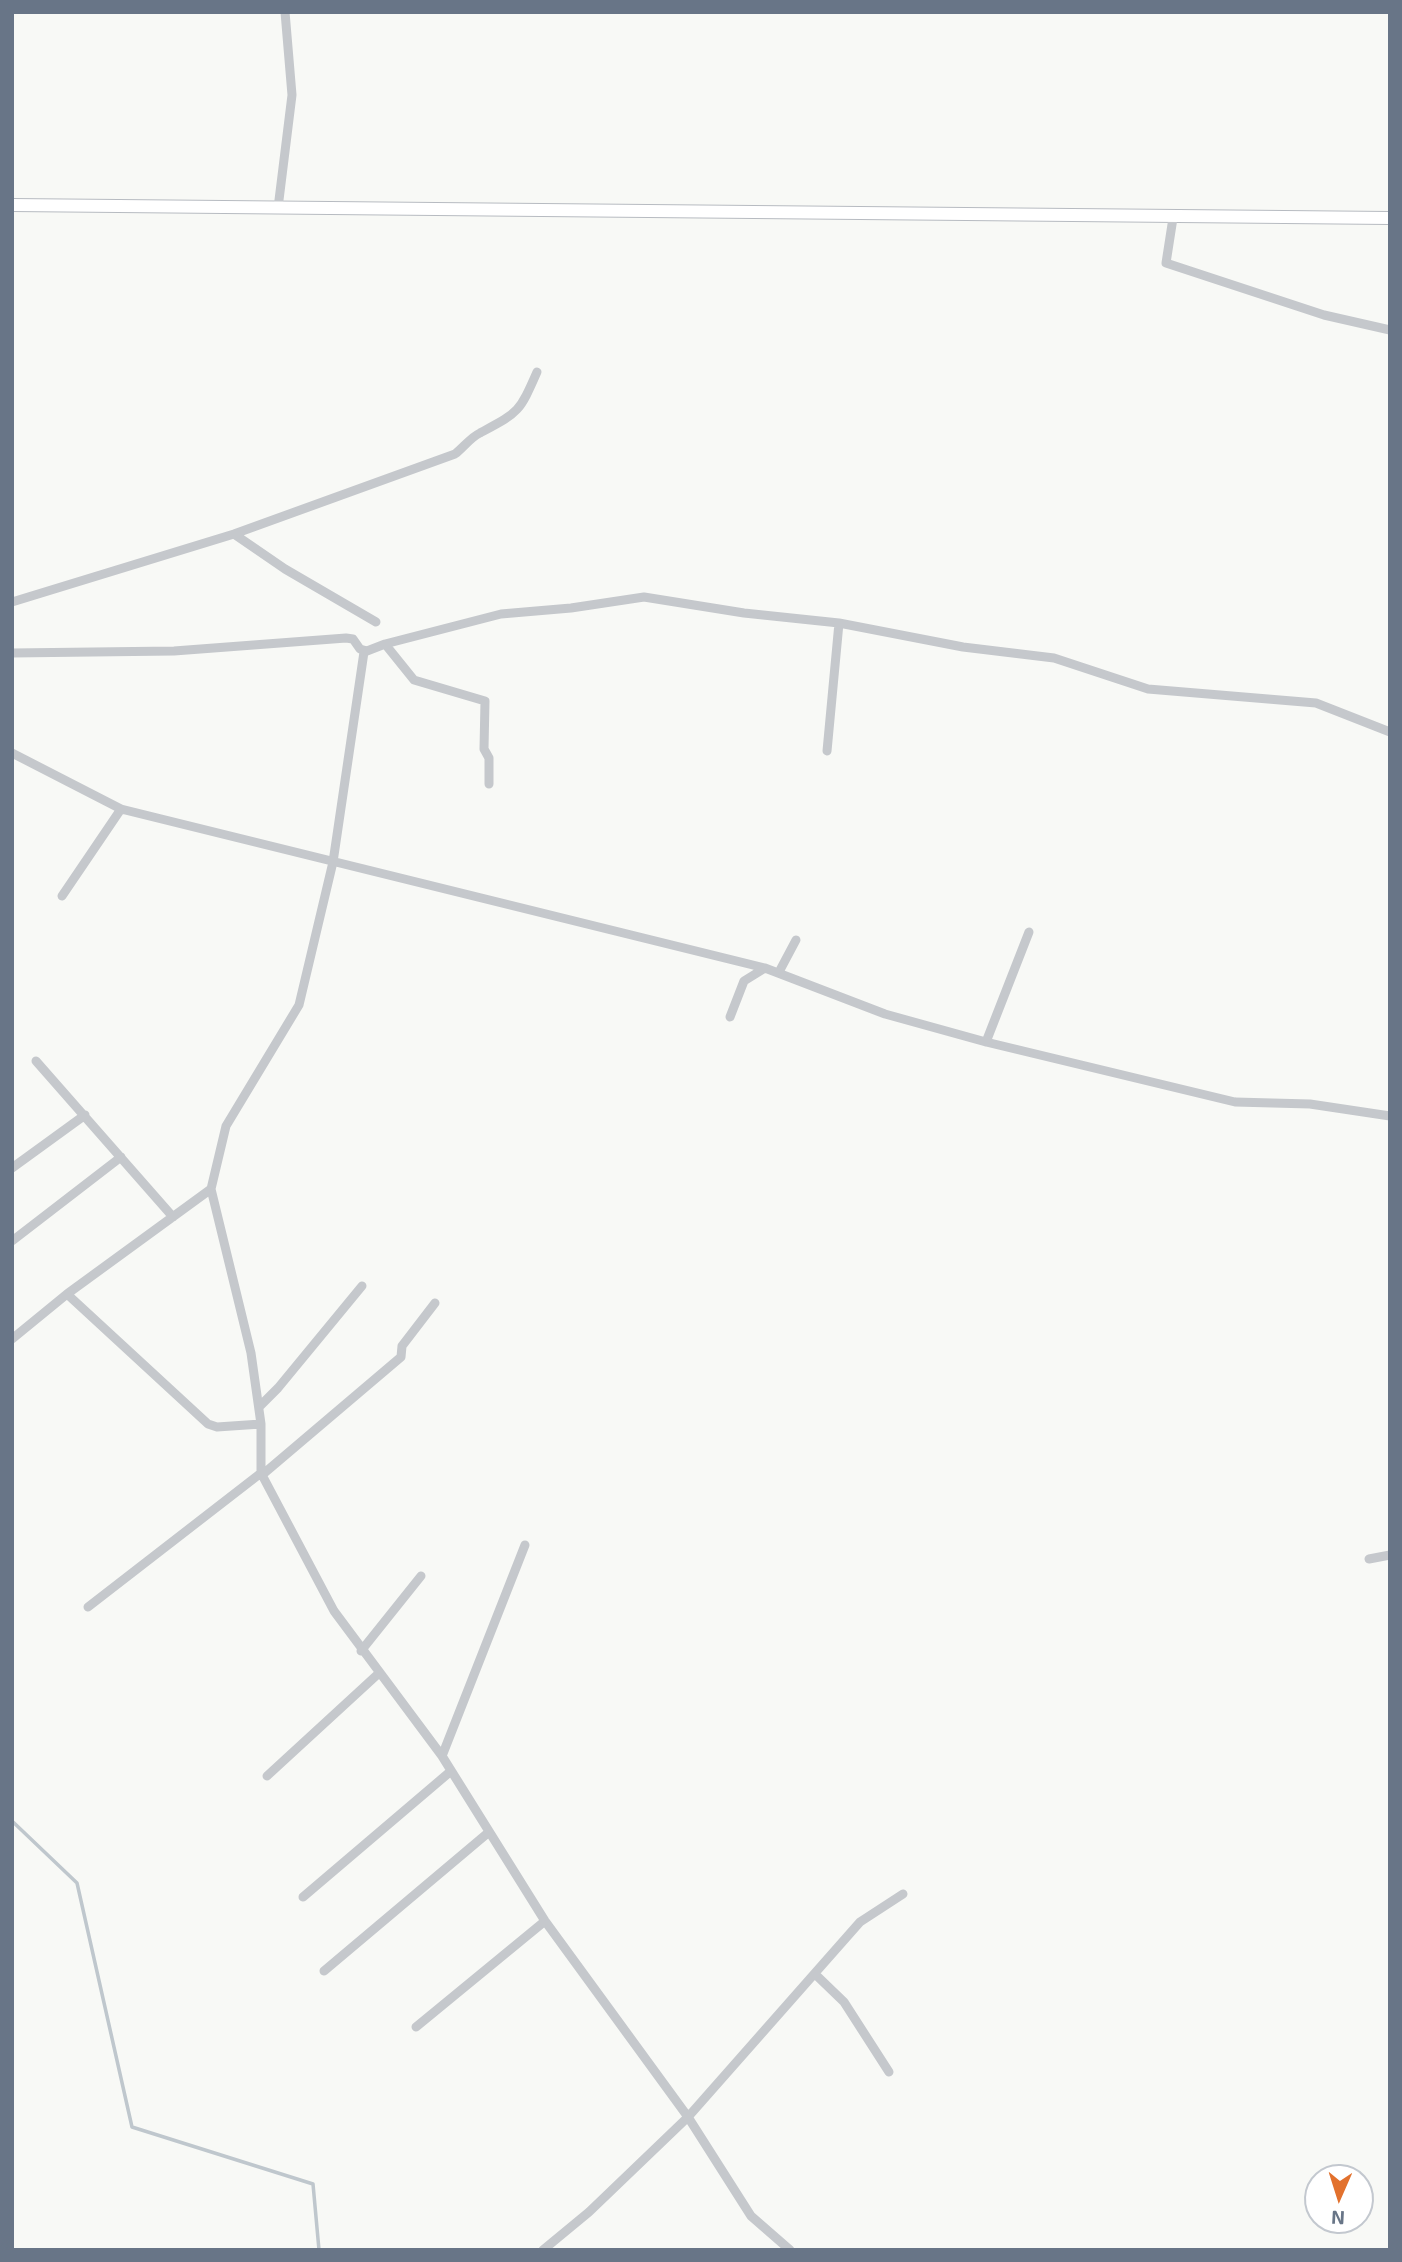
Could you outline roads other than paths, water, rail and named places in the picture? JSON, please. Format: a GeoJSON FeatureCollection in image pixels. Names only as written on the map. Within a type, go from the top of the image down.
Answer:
{"type":"FeatureCollection","features":[{"type":"Feature","properties":{"kind":"main road"},"geometry":{"type":"LineString","coordinates":[[12,205],[1390,218]]}},
{"type":"Feature","properties":{"kind":"street"},"geometry":{"type":"LineString","coordinates":[[278,208],[292,95],[285,12]]}},
{"type":"Feature","properties":{"kind":"street"},"geometry":{"type":"LineString","coordinates":[[1173,218],[1166,263],[1324,315],[1390,330]]}},
{"type":"Feature","properties":{"kind":"street"},"geometry":{"type":"LineString","coordinates":[[12,602],[234,534],[455,454],[478,433],[513,416],[523,404],[537,372]]}},
{"type":"Feature","properties":{"kind":"street"},"geometry":{"type":"LineString","coordinates":[[234,534],[285,569],[376,622]]}},
{"type":"Feature","properties":{"kind":"street"},"geometry":{"type":"LineString","coordinates":[[364,652],[385,643],[501,614],[571,608],[644,597],[744,613],[839,623],[963,647],[1054,658],[1148,689],[1316,703],[1390,732]]}},
{"type":"Feature","properties":{"kind":"street"},"geometry":{"type":"LineString","coordinates":[[827,751],[839,623]]}},
{"type":"Feature","properties":{"kind":"street"},"geometry":{"type":"LineString","coordinates":[[12,653],[174,651],[346,638],[353,639],[364,652],[333,862],[299,1005],[226,1126],[211,1189],[251,1353],[261,1424],[262,1474],[334,1611],[361,1651],[442,1756],[545,1921],[688,2117],[751,2216],[790,2250]]}},
{"type":"Feature","properties":{"kind":"street"},"geometry":{"type":"LineString","coordinates":[[385,643],[414,680],[485,701],[484,749],[489,758],[489,784]]}},
{"type":"Feature","properties":{"kind":"street"},"geometry":{"type":"LineString","coordinates":[[12,753],[121,809],[487,897],[765,968],[885,1014],[986,1042],[1235,1102],[1310,1104],[1390,1116]]}},
{"type":"Feature","properties":{"kind":"street"},"geometry":{"type":"LineString","coordinates":[[62,896],[121,809]]}},
{"type":"Feature","properties":{"kind":"street"},"geometry":{"type":"LineString","coordinates":[[986,1042],[1029,932]]}},
{"type":"Feature","properties":{"kind":"street"},"geometry":{"type":"LineString","coordinates":[[779,972],[796,940]]}},
{"type":"Feature","properties":{"kind":"street"},"geometry":{"type":"LineString","coordinates":[[730,1017],[744,981],[765,968]]}},
{"type":"Feature","properties":{"kind":"street"},"geometry":{"type":"LineString","coordinates":[[36,1061],[173,1217]]}},
{"type":"Feature","properties":{"kind":"street"},"geometry":{"type":"LineString","coordinates":[[12,1168],[85,1115]]}},
{"type":"Feature","properties":{"kind":"street"},"geometry":{"type":"LineString","coordinates":[[12,1241],[121,1157]]}},
{"type":"Feature","properties":{"kind":"street"},"geometry":{"type":"LineString","coordinates":[[12,1339],[67,1293],[211,1189]]}},
{"type":"Feature","properties":{"kind":"street"},"geometry":{"type":"LineString","coordinates":[[259,1406],[278,1388],[362,1286]]}},
{"type":"Feature","properties":{"kind":"street"},"geometry":{"type":"LineString","coordinates":[[67,1293],[208,1424],[217,1427],[261,1424]]}},
{"type":"Feature","properties":{"kind":"street"},"geometry":{"type":"LineString","coordinates":[[88,1607],[262,1474],[401,1357],[401,1346],[435,1303]]}},
{"type":"Feature","properties":{"kind":"street"},"geometry":{"type":"LineString","coordinates":[[442,1756],[525,1545]]}},
{"type":"Feature","properties":{"kind":"street"},"geometry":{"type":"LineString","coordinates":[[1369,1559],[1390,1555]]}},
{"type":"Feature","properties":{"kind":"street"},"geometry":{"type":"LineString","coordinates":[[361,1651],[421,1576]]}},
{"type":"Feature","properties":{"kind":"street"},"geometry":{"type":"LineString","coordinates":[[267,1776],[378,1674]]}},
{"type":"Feature","properties":{"kind":"street"},"geometry":{"type":"LineString","coordinates":[[303,1897],[451,1771]]}},
{"type":"Feature","properties":{"kind":"street"},"geometry":{"type":"LineString","coordinates":[[324,1971],[489,1832]]}},
{"type":"Feature","properties":{"kind":"street"},"geometry":{"type":"LineString","coordinates":[[543,2250],[589,2211],[688,2117],[860,1922],[903,1894]]}},
{"type":"Feature","properties":{"kind":"street"},"geometry":{"type":"LineString","coordinates":[[415,2026],[545,1921]]}},
{"type":"Feature","properties":{"kind":"street"},"geometry":{"type":"LineString","coordinates":[[815,1974],[845,2002],[889,2072]]}},
{"type":"Feature","properties":{"kind":"waterway"},"geometry":{"type":"LineString","coordinates":[[12,1821],[77,1883],[132,2127],[313,2184],[319,2250]]}}]}
